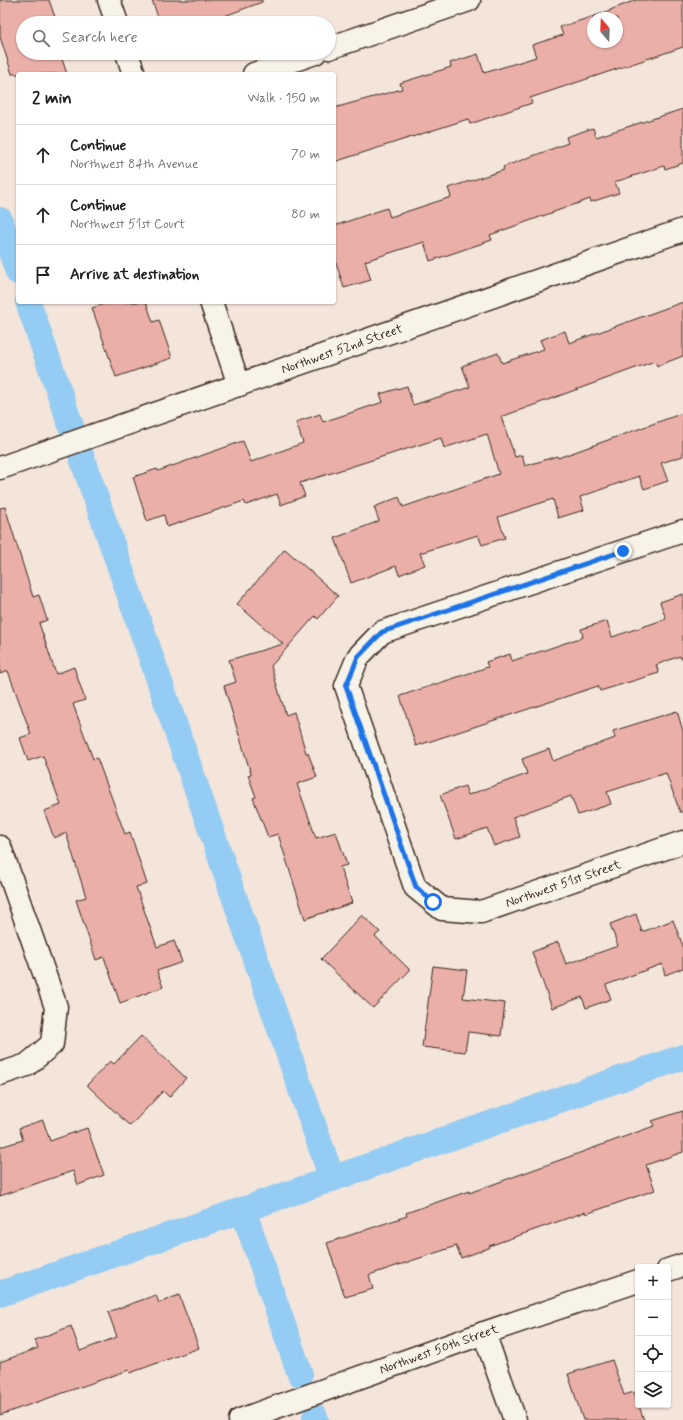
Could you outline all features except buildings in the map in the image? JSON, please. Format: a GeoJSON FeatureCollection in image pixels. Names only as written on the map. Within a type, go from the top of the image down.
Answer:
{"type":"FeatureCollection","features":[{"type":"Feature","properties":{"kind":"street"},"geometry":{"type":"LineString","coordinates":[[109,0],[115,16]]}},
{"type":"Feature","properties":{"kind":"street"},"geometry":{"type":"LineString","coordinates":[[336,46],[469,0]]}},
{"type":"Feature","properties":{"kind":"street"},"geometry":{"type":"LineString","coordinates":[[129,60],[133,72]]}},
{"type":"Feature","properties":{"kind":"street"},"geometry":{"type":"LineString","coordinates":[[260,72],[295,60]]}},
{"type":"Feature","properties":{"kind":"street","name":"Northwest 52nd Street"},"geometry":{"type":"LineString","coordinates":[[0,468],[683,230]]}},
{"type":"Feature","properties":{"kind":"street"},"geometry":{"type":"LineString","coordinates":[[212,304],[239,385]]}},
{"type":"Feature","properties":{"kind":"street","name":"Northwest 51st Street"},"geometry":{"type":"LineString","coordinates":[[683,531],[382,632],[358,657],[346,686],[416,887],[442,909],[481,912],[683,842]]}},
{"type":"Feature","properties":{"kind":"street"},"geometry":{"type":"LineString","coordinates":[[0,847],[56,1008],[52,1044],[27,1065],[0,1074]]}},
{"type":"Feature","properties":{"kind":"street"},"geometry":{"type":"LineString","coordinates":[[671,1269],[683,1265]]}},
{"type":"Feature","properties":{"kind":"street","name":"Northwest 50th Street"},"geometry":{"type":"LineString","coordinates":[[240,1420],[484,1333],[635,1282]]}},
{"type":"Feature","properties":{"kind":"street"},"geometry":{"type":"LineString","coordinates":[[484,1333],[515,1420]]}},
{"type":"Feature","properties":{"kind":"waterway"},"geometry":{"type":"LineString","coordinates":[[0,220],[16,266]]}},
{"type":"Feature","properties":{"kind":"waterway"},"geometry":{"type":"LineString","coordinates":[[29,304],[332,1179]]}},
{"type":"Feature","properties":{"kind":"waterway"},"geometry":{"type":"LineString","coordinates":[[0,1294],[683,1057]]}},
{"type":"Feature","properties":{"kind":"waterway"},"geometry":{"type":"LineString","coordinates":[[243,1210],[300,1374]]}},
{"type":"Feature","properties":{"kind":"route"},"geometry":{"type":"LineString","coordinates":[[433,902],[416,887],[346,686],[358,657],[382,632],[623,551]]}}]}
